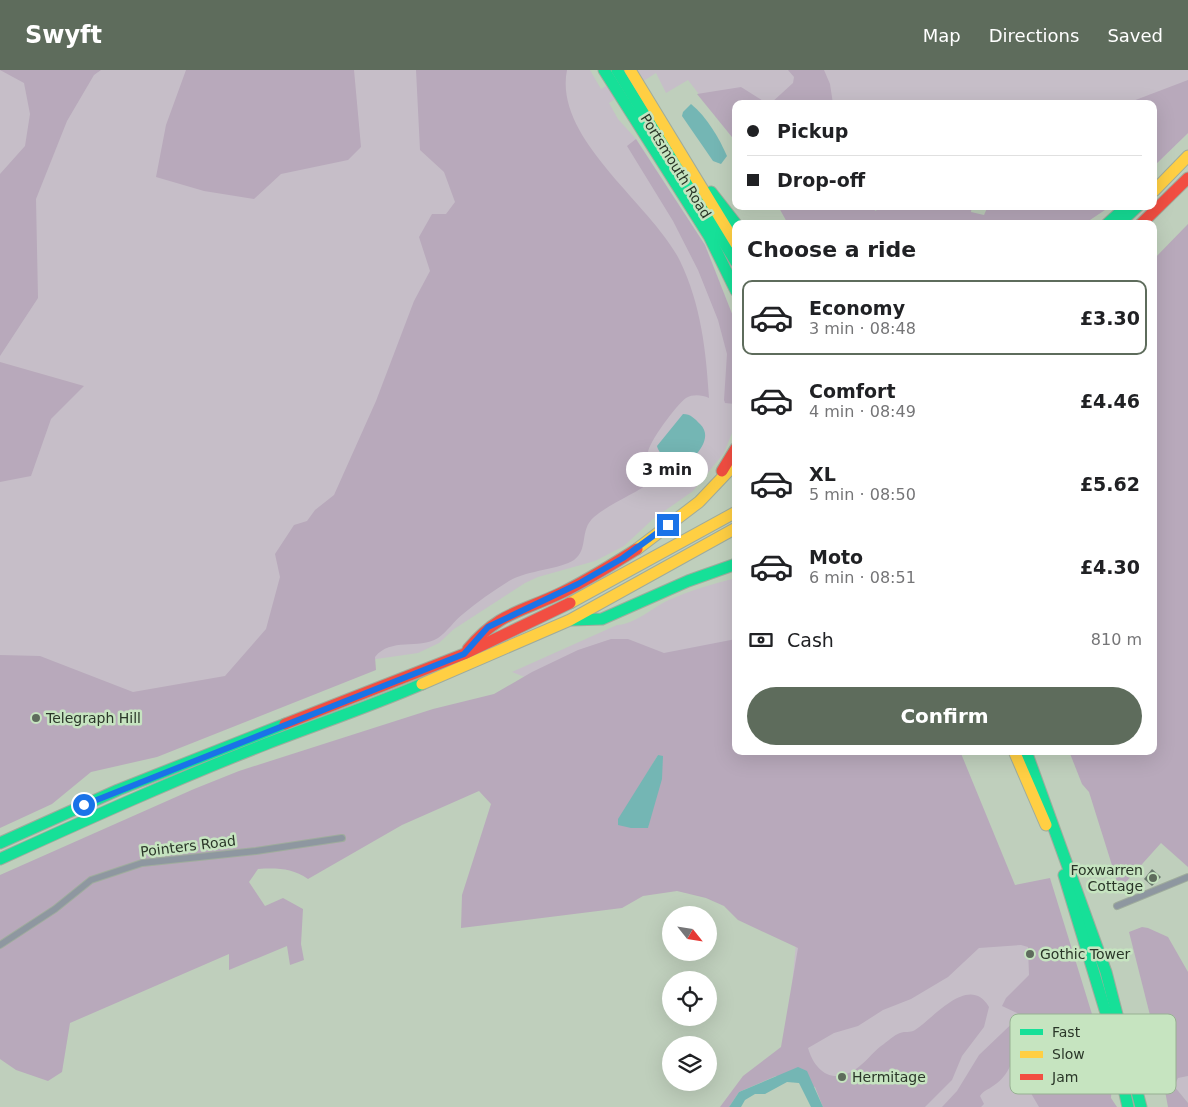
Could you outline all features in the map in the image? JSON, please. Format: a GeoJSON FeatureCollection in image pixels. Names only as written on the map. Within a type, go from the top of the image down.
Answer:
{"type":"FeatureCollection","features":[{"type":"Feature","properties":{"kind":"highway"},"geometry":{"type":"LineString","coordinates":[[604,70],[709,236],[732,283]]}},
{"type":"Feature","properties":{"kind":"highway","name":"Portsmouth Road"},"geometry":{"type":"LineString","coordinates":[[617,70],[664,149],[732,256]]}},
{"type":"Feature","properties":{"kind":"highway","name":"Portsmouth Road"},"geometry":{"type":"LineString","coordinates":[[630,70],[732,238]]}},
{"type":"Feature","properties":{"kind":"highway"},"geometry":{"type":"LineString","coordinates":[[1157,187],[1188,156]]}},
{"type":"Feature","properties":{"kind":"highway"},"geometry":{"type":"LineString","coordinates":[[691,171],[733,220]]}},
{"type":"Feature","properties":{"kind":"highway"},"geometry":{"type":"LineString","coordinates":[[1157,208],[1188,178]]}},
{"type":"Feature","properties":{"kind":"highway"},"geometry":{"type":"LineString","coordinates":[[1111,220],[1123,210]]}},
{"type":"Feature","properties":{"kind":"highway"},"geometry":{"type":"LineString","coordinates":[[1123,220],[1134,210]]}},
{"type":"Feature","properties":{"kind":"highway"},"geometry":{"type":"LineString","coordinates":[[1145,220],[1155,210]]}},
{"type":"Feature","properties":{"kind":"highway"},"geometry":{"type":"LineString","coordinates":[[704,497],[712,482],[724,469],[732,455]]}},
{"type":"Feature","properties":{"kind":"highway"},"geometry":{"type":"LineString","coordinates":[[464,654],[488,627],[560,593],[602,570],[668,525],[704,497],[732,467]]}},
{"type":"Feature","properties":{"kind":"highway"},"geometry":{"type":"LineString","coordinates":[[0,843],[118,790],[464,654],[585,596],[732,514]]}},
{"type":"Feature","properties":{"kind":"highway"},"geometry":{"type":"LineString","coordinates":[[0,858],[266,744],[367,708],[570,620],[732,530]]}},
{"type":"Feature","properties":{"kind":"highway"},"geometry":{"type":"LineString","coordinates":[[570,620],[602,619],[688,581],[732,565]]}},
{"type":"Feature","properties":{"kind":"highway"},"geometry":{"type":"LineString","coordinates":[[1016,755],[1046,826],[1079,922],[1106,1014]]}},
{"type":"Feature","properties":{"kind":"highway"},"geometry":{"type":"LineString","coordinates":[[1028,755],[1106,972],[1117,1014]]}},
{"type":"Feature","properties":{"kind":"highway"},"geometry":{"type":"LineString","coordinates":[[1035,755],[1039,765],[1039,783]]}},
{"type":"Feature","properties":{"kind":"highway"},"geometry":{"type":"LineString","coordinates":[[1125,1094],[1128,1107]]}},
{"type":"Feature","properties":{"kind":"highway"},"geometry":{"type":"LineString","coordinates":[[1139,1094],[1142,1107]]}},
{"type":"Feature","properties":{"kind":"street","name":"Pointers Road"},"geometry":{"type":"LineString","coordinates":[[0,944],[55,909],[92,880],[134,866],[342,838]]}},
{"type":"Feature","properties":{"kind":"street"},"geometry":{"type":"LineString","coordinates":[[1117,906],[1188,877]]}},
{"type":"Feature","properties":{"kind":"shaded area"},"geometry":{"type":"Polygon","coordinates":[[[0,70],[590,70],[601,89],[633,70],[1188,70],[1188,133],[1157,163],[1157,100],[732,100],[732,137],[688,80],[666,93],[656,73],[609,103],[618,119],[636,139],[705,245],[732,314],[732,433],[724,453],[693,491],[653,519],[624,546],[595,561],[538,577],[525,583],[454,629],[439,643],[418,653],[286,672],[0,726],[0,70]]]}},
{"type":"Feature","properties":{"kind":"shaded area"},"geometry":{"type":"Polygon","coordinates":[[[0,70],[101,70],[94,75],[67,121],[36,199],[38,298],[0,356],[0,174],[25,146],[30,114],[24,83],[0,70]]]}},
{"type":"Feature","properties":{"kind":"shaded area"},"geometry":{"type":"Polygon","coordinates":[[[186,70],[354,70],[361,147],[348,160],[281,174],[254,199],[204,191],[156,177],[166,125],[186,70]]]}},
{"type":"Feature","properties":{"kind":"shaded area"},"geometry":{"type":"Polygon","coordinates":[[[416,70],[567,70],[567,96],[575,121],[589,146],[667,239],[680,261],[698,311],[709,398],[698,395],[692,396],[686,398],[676,408],[649,448],[648,456],[655,472],[655,479],[608,507],[589,522],[579,556],[574,560],[561,566],[525,574],[509,581],[468,610],[438,638],[422,643],[397,645],[381,651],[375,657],[376,670],[157,757],[91,772],[52,804],[0,828],[0,655],[40,656],[133,692],[225,676],[266,629],[280,577],[275,554],[294,525],[307,521],[315,510],[334,495],[376,401],[414,301],[430,271],[419,237],[432,214],[446,214],[455,202],[444,172],[420,150],[416,70]]]}},
{"type":"Feature","properties":{"kind":"shaded area"},"geometry":{"type":"Polygon","coordinates":[[[788,70],[824,70],[830,84],[832,100],[774,100],[793,83],[794,77],[788,70]]]}},
{"type":"Feature","properties":{"kind":"shaded area"},"geometry":{"type":"Polygon","coordinates":[[[1188,80],[1188,133],[1157,163],[1157,100],[1136,100],[1188,80]]]}},
{"type":"Feature","properties":{"kind":"shaded area"},"geometry":{"type":"Polygon","coordinates":[[[741,87],[762,100],[732,100],[732,137],[697,94],[741,87]]]}},
{"type":"Feature","properties":{"kind":"shaded area"},"geometry":{"type":"Polygon","coordinates":[[[636,139],[705,245],[732,314],[732,404],[725,403],[724,400],[727,354],[718,320],[698,270],[673,221],[627,146],[636,139]]]}},
{"type":"Feature","properties":{"kind":"shaded area"},"geometry":{"type":"Polygon","coordinates":[[[780,210],[971,210],[971,212],[984,215],[986,210],[1105,210],[1090,220],[786,220],[780,210]]]}},
{"type":"Feature","properties":{"kind":"shaded area"},"geometry":{"type":"Polygon","coordinates":[[[1188,224],[1188,867],[1161,843],[1117,892],[1116,878],[1089,792],[1082,784],[1071,755],[1157,755],[1157,256],[1188,224]]]}},
{"type":"Feature","properties":{"kind":"shaded area"},"geometry":{"type":"Polygon","coordinates":[[[0,362],[84,386],[51,419],[31,476],[0,482],[0,362]]]}},
{"type":"Feature","properties":{"kind":"shaded area"},"geometry":{"type":"Polygon","coordinates":[[[732,579],[732,657],[612,712],[512,672],[617,625],[631,622],[677,596],[732,579]]]}},
{"type":"Feature","properties":{"kind":"shaded area"},"geometry":{"type":"Polygon","coordinates":[[[611,639],[628,639],[664,653],[732,640],[732,755],[962,755],[1015,885],[1050,878],[1092,1014],[1019,1014],[1002,1006],[1006,998],[1029,975],[1028,947],[1021,945],[979,948],[948,977],[911,999],[883,1010],[858,1026],[834,1033],[808,1048],[815,1064],[826,1074],[840,1076],[848,1074],[859,1067],[893,1037],[900,1033],[915,1030],[952,1001],[962,996],[972,995],[981,998],[989,1007],[984,1027],[962,1056],[952,1080],[925,1107],[823,1107],[815,1087],[776,1076],[739,1092],[729,1107],[720,1107],[743,1076],[781,1047],[798,948],[738,920],[724,906],[706,898],[677,891],[643,896],[622,908],[461,928],[462,895],[491,804],[479,791],[402,825],[308,879],[284,869],[258,869],[249,882],[265,906],[283,898],[303,909],[301,944],[304,960],[290,965],[287,946],[229,970],[229,954],[70,1023],[62,1072],[48,1081],[16,1070],[0,1059],[0,875],[239,771],[433,709],[494,694],[532,672],[578,650],[611,639]],[[658,755],[641,784],[648,828],[658,755]]]}},
{"type":"Feature","properties":{"kind":"shaded area"},"geometry":{"type":"Polygon","coordinates":[[[1035,922],[1074,1014],[1010,1014],[1010,1094],[1108,1094],[1114,1107],[823,1107],[815,1087],[798,1067],[791,996],[796,943],[1035,922]]]}},
{"type":"Feature","properties":{"kind":"shaded area"},"geometry":{"type":"Polygon","coordinates":[[[1142,927],[1168,937],[1188,972],[1188,1076],[1178,1078],[1176,1082],[1176,1014],[1150,1014],[1129,932],[1142,927]]]}},
{"type":"Feature","properties":{"kind":"shaded area"},"geometry":{"type":"Polygon","coordinates":[[[1010,1025],[1010,1066],[1003,1078],[980,1096],[984,1104],[981,1107],[942,1107],[957,1091],[979,1055],[1010,1025]]]}},
{"type":"Feature","properties":{"kind":"shaded area"},"geometry":{"type":"Polygon","coordinates":[[[1188,1076],[1188,1103],[1176,1088],[1178,1077],[1188,1076]]]}},
{"type":"Feature","properties":{"kind":"shaded area"},"geometry":{"type":"Polygon","coordinates":[[[1176,1088],[1188,1103],[1188,1107],[1168,1107],[1166,1094],[1176,1094],[1176,1088]]]}},
{"type":"Feature","properties":{"kind":"shaded area"},"geometry":{"type":"Polygon","coordinates":[[[1111,1094],[1111,1098],[1117,1107],[1039,1107],[1032,1095],[1111,1094]]]}},
{"type":"Feature","properties":{"kind":"water"},"geometry":{"type":"Polygon","coordinates":[[[691,104],[707,121],[724,149],[727,156],[721,164],[713,161],[682,116],[683,112],[691,104]]]}},
{"type":"Feature","properties":{"kind":"water"},"geometry":{"type":"Polygon","coordinates":[[[683,414],[691,416],[700,424],[705,436],[704,442],[697,454],[681,469],[667,460],[660,453],[657,446],[683,414]]]}},
{"type":"Feature","properties":{"kind":"water"},"geometry":{"type":"Polygon","coordinates":[[[658,755],[663,756],[662,779],[648,828],[631,828],[618,825],[618,819],[658,755]]]}},
{"type":"Feature","properties":{"kind":"water"},"geometry":{"type":"Polygon","coordinates":[[[798,1067],[807,1071],[823,1107],[811,1107],[799,1083],[787,1082],[765,1094],[755,1094],[745,1100],[741,1107],[729,1107],[739,1092],[798,1067]]]}},
{"type":"Feature","properties":{"kind":"building","name":"Foxwarren Cottage"},"geometry":{"type":"Polygon","coordinates":[[[1152,869],[1161,877],[1152,886],[1144,879],[1152,869]]]}},
{"type":"Feature","properties":{"kind":"traffic: fast"},"geometry":{"type":"LineString","coordinates":[[604,70],[709,236],[732,283]]}},
{"type":"Feature","properties":{"kind":"traffic: fast"},"geometry":{"type":"LineString","coordinates":[[617,70],[732,256]]}},
{"type":"Feature","properties":{"kind":"traffic: fast"},"geometry":{"type":"LineString","coordinates":[[711,192],[733,220]]}},
{"type":"Feature","properties":{"kind":"traffic: fast"},"geometry":{"type":"LineString","coordinates":[[1111,220],[1123,210]]}},
{"type":"Feature","properties":{"kind":"traffic: fast"},"geometry":{"type":"LineString","coordinates":[[1124,219],[1134,210]]}},
{"type":"Feature","properties":{"kind":"traffic: fast"},"geometry":{"type":"LineString","coordinates":[[572,620],[602,619],[688,581],[732,565]]}},
{"type":"Feature","properties":{"kind":"traffic: fast"},"geometry":{"type":"LineString","coordinates":[[0,859],[199,771],[422,684]]}},
{"type":"Feature","properties":{"kind":"traffic: fast"},"geometry":{"type":"LineString","coordinates":[[0,843],[118,790],[285,724]]}},
{"type":"Feature","properties":{"kind":"traffic: fast"},"geometry":{"type":"LineString","coordinates":[[1027,755],[1106,972],[1117,1014]]}},
{"type":"Feature","properties":{"kind":"traffic: fast"},"geometry":{"type":"LineString","coordinates":[[1064,875],[1106,1014]]}},
{"type":"Feature","properties":{"kind":"traffic: fast"},"geometry":{"type":"LineString","coordinates":[[1125,1094],[1128,1107]]}},
{"type":"Feature","properties":{"kind":"traffic: fast"},"geometry":{"type":"LineString","coordinates":[[1138,1094],[1141,1107]]}},
{"type":"Feature","properties":{"kind":"traffic: slow"},"geometry":{"type":"LineString","coordinates":[[630,70],[732,237]]}},
{"type":"Feature","properties":{"kind":"traffic: slow"},"geometry":{"type":"LineString","coordinates":[[1157,188],[1188,156]]}},
{"type":"Feature","properties":{"kind":"traffic: slow"},"geometry":{"type":"LineString","coordinates":[[637,549],[699,502],[732,467]]}},
{"type":"Feature","properties":{"kind":"traffic: slow"},"geometry":{"type":"LineString","coordinates":[[570,603],[732,514]]}},
{"type":"Feature","properties":{"kind":"traffic: slow"},"geometry":{"type":"LineString","coordinates":[[422,684],[570,620],[732,530]]}},
{"type":"Feature","properties":{"kind":"traffic: slow"},"geometry":{"type":"LineString","coordinates":[[1016,755],[1046,825]]}},
{"type":"Feature","properties":{"kind":"traffic: jam"},"geometry":{"type":"LineString","coordinates":[[1157,208],[1188,178]]}},
{"type":"Feature","properties":{"kind":"traffic: jam"},"geometry":{"type":"LineString","coordinates":[[1145,220],[1155,210]]}},
{"type":"Feature","properties":{"kind":"traffic: jam"},"geometry":{"type":"LineString","coordinates":[[722,471],[732,455]]}},
{"type":"Feature","properties":{"kind":"traffic: jam"},"geometry":{"type":"LineString","coordinates":[[468,649],[490,627],[501,620],[572,587],[637,549]]}},
{"type":"Feature","properties":{"kind":"traffic: jam"},"geometry":{"type":"LineString","coordinates":[[285,724],[464,654],[570,603]]}},
{"type":"Feature","properties":{"kind":"place","name":"Telegraph Hill"},"geometry":{"type":"Point","coordinates":[36,718]}},
{"type":"Feature","properties":{"kind":"place","name":"Foxwarren Cottage"},"geometry":{"type":"Point","coordinates":[1153,878]}},
{"type":"Feature","properties":{"kind":"place","name":"Gothic Tower"},"geometry":{"type":"Point","coordinates":[1030,954]}},
{"type":"Feature","properties":{"kind":"place","name":"Hermitage"},"geometry":{"type":"Point","coordinates":[842,1077]}},
{"type":"Feature","properties":{"kind":"route"},"geometry":{"type":"LineString","coordinates":[[84,805],[464,654],[488,627],[578,584],[623,558],[668,525]]}}]}
